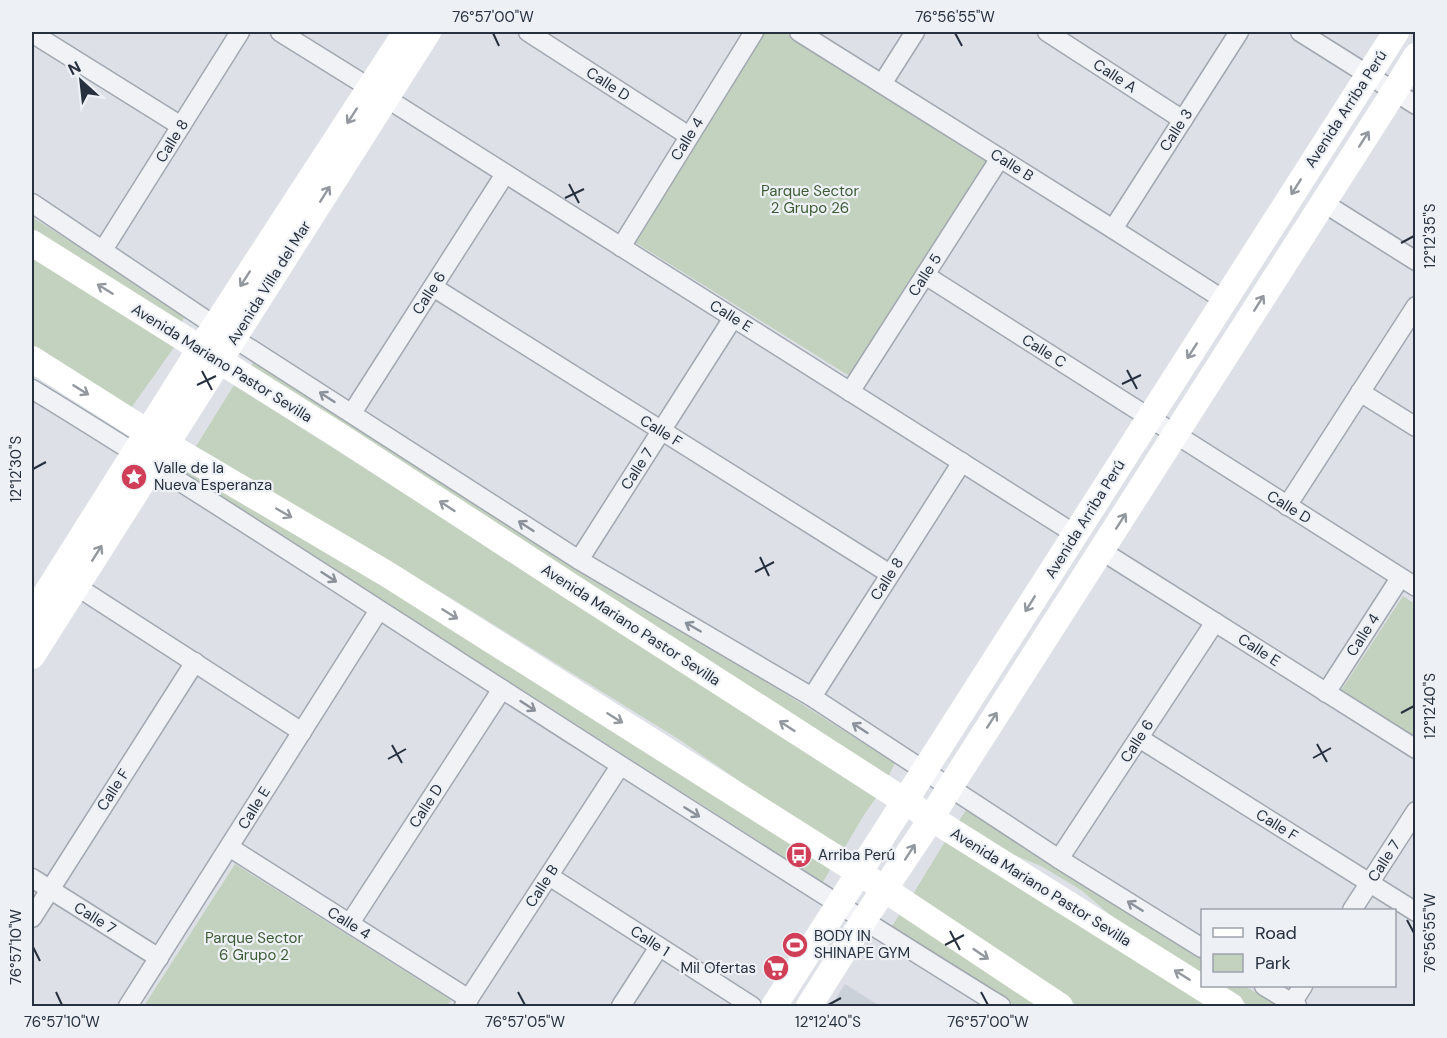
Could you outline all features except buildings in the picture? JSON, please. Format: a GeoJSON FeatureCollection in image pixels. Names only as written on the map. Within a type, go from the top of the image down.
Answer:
{"type":"FeatureCollection","features":[{"type":"Feature","properties":{"kind":"street","name":"Calle 8"},"geometry":{"type":"LineString","coordinates":[[103,250],[240,32]]}},
{"type":"Feature","properties":{"kind":"street","name":"Calle E"},"geometry":{"type":"LineString","coordinates":[[280,32],[1075,534]]}},
{"type":"Feature","properties":{"kind":"street","name":"Avenida Villa del Mar"},"geometry":{"type":"LineString","coordinates":[[378,93],[406,32]]}},
{"type":"Feature","properties":{"kind":"street","name":"Avenida Villa del Mar"},"geometry":{"type":"LineString","coordinates":[[32,616],[151,448],[378,93],[428,32]]}},
{"type":"Feature","properties":{"kind":"street","name":"Calle D"},"geometry":{"type":"LineString","coordinates":[[528,32],[689,135]]}},
{"type":"Feature","properties":{"kind":"street","name":"Calle 4"},"geometry":{"type":"LineString","coordinates":[[621,247],[754,32]]}},
{"type":"Feature","properties":{"kind":"street","name":"Calle B"},"geometry":{"type":"LineString","coordinates":[[799,32],[1224,300]]}},
{"type":"Feature","properties":{"kind":"street"},"geometry":{"type":"LineString","coordinates":[[882,84],[915,32]]}},
{"type":"Feature","properties":{"kind":"street","name":"Calle A"},"geometry":{"type":"LineString","coordinates":[[1047,32],[1183,120]]}},
{"type":"Feature","properties":{"kind":"street","name":"Calle 3"},"geometry":{"type":"LineString","coordinates":[[1113,229],[1239,32]]}},
{"type":"Feature","properties":{"kind":"street"},"geometry":{"type":"LineString","coordinates":[[1300,32],[1405,98]]}},
{"type":"Feature","properties":{"kind":"street","name":"Avenida Arriba Perú"},"geometry":{"type":"LineString","coordinates":[[809,1006],[1102,551],[1224,300],[1396,32]]}},
{"type":"Feature","properties":{"kind":"street"},"geometry":{"type":"LineString","coordinates":[[32,33],[181,126]]}},
{"type":"Feature","properties":{"kind":"street","name":"Avenida Arriba Perú"},"geometry":{"type":"LineString","coordinates":[[774,1006],[1075,534],[1162,426],[1324,202],[1405,98],[1416,56]]}},
{"type":"Feature","properties":{"kind":"street","name":"Calle 5"},"geometry":{"type":"LineString","coordinates":[[850,392],[1000,158]]}},
{"type":"Feature","properties":{"kind":"street","name":"Calle 6"},"geometry":{"type":"LineString","coordinates":[[352,412],[505,174]]}},
{"type":"Feature","properties":{"kind":"street"},"geometry":{"type":"LineString","coordinates":[[1324,202],[1416,261]]}},
{"type":"Feature","properties":{"kind":"street","name":"Avenida Mariano Pastor Sevilla"},"geometry":{"type":"LineString","coordinates":[[32,203],[225,332],[579,560],[812,697],[1059,859],[1201,947]]}},
{"type":"Feature","properties":{"kind":"street","name":"Avenida Mariano Pastor Sevilla"},"geometry":{"type":"LineString","coordinates":[[32,243],[338,435],[931,818],[1201,987]]}},
{"type":"Feature","properties":{"kind":"street","name":"Calle C"},"geometry":{"type":"LineString","coordinates":[[925,275],[1162,426]]}},
{"type":"Feature","properties":{"kind":"street","name":"Calle F"},"geometry":{"type":"LineString","coordinates":[[433,286],[890,574]]}},
{"type":"Feature","properties":{"kind":"street"},"geometry":{"type":"LineString","coordinates":[[1287,506],[1416,306]]}},
{"type":"Feature","properties":{"kind":"street","name":"Calle 7"},"geometry":{"type":"LineString","coordinates":[[579,560],[733,318]]}},
{"type":"Feature","properties":{"kind":"street"},"geometry":{"type":"LineString","coordinates":[[32,359],[151,448],[379,610],[863,921],[1001,1006]]}},
{"type":"Feature","properties":{"kind":"street"},"geometry":{"type":"LineString","coordinates":[[32,389],[151,448],[387,574],[885,889],[1060,1006]]}},
{"type":"Feature","properties":{"kind":"street"},"geometry":{"type":"LineString","coordinates":[[1360,392],[1416,427]]}},
{"type":"Feature","properties":{"kind":"street","name":"Calle D"},"geometry":{"type":"LineString","coordinates":[[1162,426],[1408,582]]}},
{"type":"Feature","properties":{"kind":"street","name":"Avenida Villa del Mar"},"geometry":{"type":"LineString","coordinates":[[32,656],[76,586],[151,448]]}},
{"type":"Feature","properties":{"kind":"street","name":"Calle 8"},"geometry":{"type":"LineString","coordinates":[[812,697],[962,462]]}},
{"type":"Feature","properties":{"kind":"street","name":"Calle E"},"geometry":{"type":"LineString","coordinates":[[1102,551],[1416,749]]}},
{"type":"Feature","properties":{"kind":"street","name":"Calle 4"},"geometry":{"type":"LineString","coordinates":[[1326,693],[1408,582]]}},
{"type":"Feature","properties":{"kind":"street"},"geometry":{"type":"LineString","coordinates":[[76,586],[302,732]]}},
{"type":"Feature","properties":{"kind":"street","name":"Calle E"},"geometry":{"type":"LineString","coordinates":[[129,1006],[379,610]]}},
{"type":"Feature","properties":{"kind":"street","name":"Calle 6"},"geometry":{"type":"LineString","coordinates":[[1059,859],[1215,622]]}},
{"type":"Feature","properties":{"kind":"street","name":"Calle F"},"geometry":{"type":"LineString","coordinates":[[32,918],[195,662]]}},
{"type":"Feature","properties":{"kind":"street","name":"Calle D"},"geometry":{"type":"LineString","coordinates":[[350,923],[502,689]]}},
{"type":"Feature","properties":{"kind":"street","name":"Calle F"},"geometry":{"type":"LineString","coordinates":[[1139,738],[1416,912]]}},
{"type":"Feature","properties":{"kind":"street","name":"Calle B"},"geometry":{"type":"LineString","coordinates":[[467,1003],[620,766]]}},
{"type":"Feature","properties":{"kind":"street","name":"Calle 7"},"geometry":{"type":"LineString","coordinates":[[1353,909],[1416,811]]}},
{"type":"Feature","properties":{"kind":"street","name":"Calle 4"},"geometry":{"type":"LineString","coordinates":[[230,847],[350,923],[467,1003]]}},
{"type":"Feature","properties":{"kind":"street","name":"Calle 1"},"geometry":{"type":"LineString","coordinates":[[549,876],[752,1006]]}},
{"type":"Feature","properties":{"kind":"street","name":"Calle 7"},"geometry":{"type":"LineString","coordinates":[[32,878],[159,958]]}},
{"type":"Feature","properties":{"kind":"street"},"geometry":{"type":"LineString","coordinates":[[621,1006],[659,947]]}},
{"type":"Feature","properties":{"kind":"street","name":"Avenida Mariano Pastor Sevilla"},"geometry":{"type":"LineString","coordinates":[[1202,987],[1232,1006]]}},
{"type":"Feature","properties":{"kind":"street"},"geometry":{"type":"LineString","coordinates":[[1266,987],[1295,1005],[1303,987]]}},
{"type":"Feature","properties":{"kind":"shaded area"},"geometry":{"type":"Polygon","coordinates":[[[845,984],[880,1006],[831,1006],[845,984]]]}},
{"type":"Feature","properties":{"kind":"green space","name":"Parque Sector 2 Grupo 26"},"geometry":{"type":"Polygon","coordinates":[[[765,32],[784,32],[990,161],[851,377],[633,241],[765,32]]]}},
{"type":"Feature","properties":{"kind":"green space"},"geometry":{"type":"Polygon","coordinates":[[[32,217],[186,315],[178,327],[32,233],[32,217]]]}},
{"type":"Feature","properties":{"kind":"green space"},"geometry":{"type":"Polygon","coordinates":[[[32,251],[177,343],[129,411],[32,349],[32,251]]]}},
{"type":"Feature","properties":{"kind":"green space"},"geometry":{"type":"Polygon","coordinates":[[[255,359],[895,763],[888,777],[249,370],[255,359]]]}},
{"type":"Feature","properties":{"kind":"green space"},"geometry":{"type":"Polygon","coordinates":[[[234,385],[878,795],[842,852],[680,740],[446,595],[195,448],[234,385]]]}},
{"type":"Feature","properties":{"kind":"green space"},"geometry":{"type":"Polygon","coordinates":[[[186,468],[429,614],[831,868],[823,882],[181,475],[186,468]]]}},
{"type":"Feature","properties":{"kind":"green space"},"geometry":{"type":"Polygon","coordinates":[[[1403,596],[1415,604],[1415,740],[1340,692],[1403,596]]]}},
{"type":"Feature","properties":{"kind":"green space"},"geometry":{"type":"Polygon","coordinates":[[[967,809],[1201,957],[1201,976],[1123,926],[1081,890],[1041,866],[1002,850],[958,822],[967,809]]]}},
{"type":"Feature","properties":{"kind":"green space"},"geometry":{"type":"Polygon","coordinates":[[[946,840],[1209,1006],[1078,1006],[913,894],[946,840]]]}},
{"type":"Feature","properties":{"kind":"green space","name":"Parque Sector 6 Grupo 2"},"geometry":{"type":"Polygon","coordinates":[[[235,864],[451,1000],[447,1006],[144,1006],[235,864]]]}},
{"type":"Feature","properties":{"kind":"green space"},"geometry":{"type":"Polygon","coordinates":[[[901,912],[1042,1006],[1016,1006],[890,929],[901,912]]]}},
{"type":"Feature","properties":{"kind":"green space"},"geometry":{"type":"Polygon","coordinates":[[[1219,987],[1247,987],[1278,1006],[1250,1006],[1219,987]]]}},
{"type":"Feature","properties":{"kind":"place","name":"Valle de la Nueva Esperanza"},"geometry":{"type":"Point","coordinates":[134,477]}},
{"type":"Feature","properties":{"kind":"place","name":"Arriba Perú"},"geometry":{"type":"Point","coordinates":[799,855]}},
{"type":"Feature","properties":{"kind":"place","name":"BODY IN SHINAPE GYM"},"geometry":{"type":"Point","coordinates":[795,945]}},
{"type":"Feature","properties":{"kind":"place","name":"Mil Ofertas"},"geometry":{"type":"Point","coordinates":[776,968]}}]}
